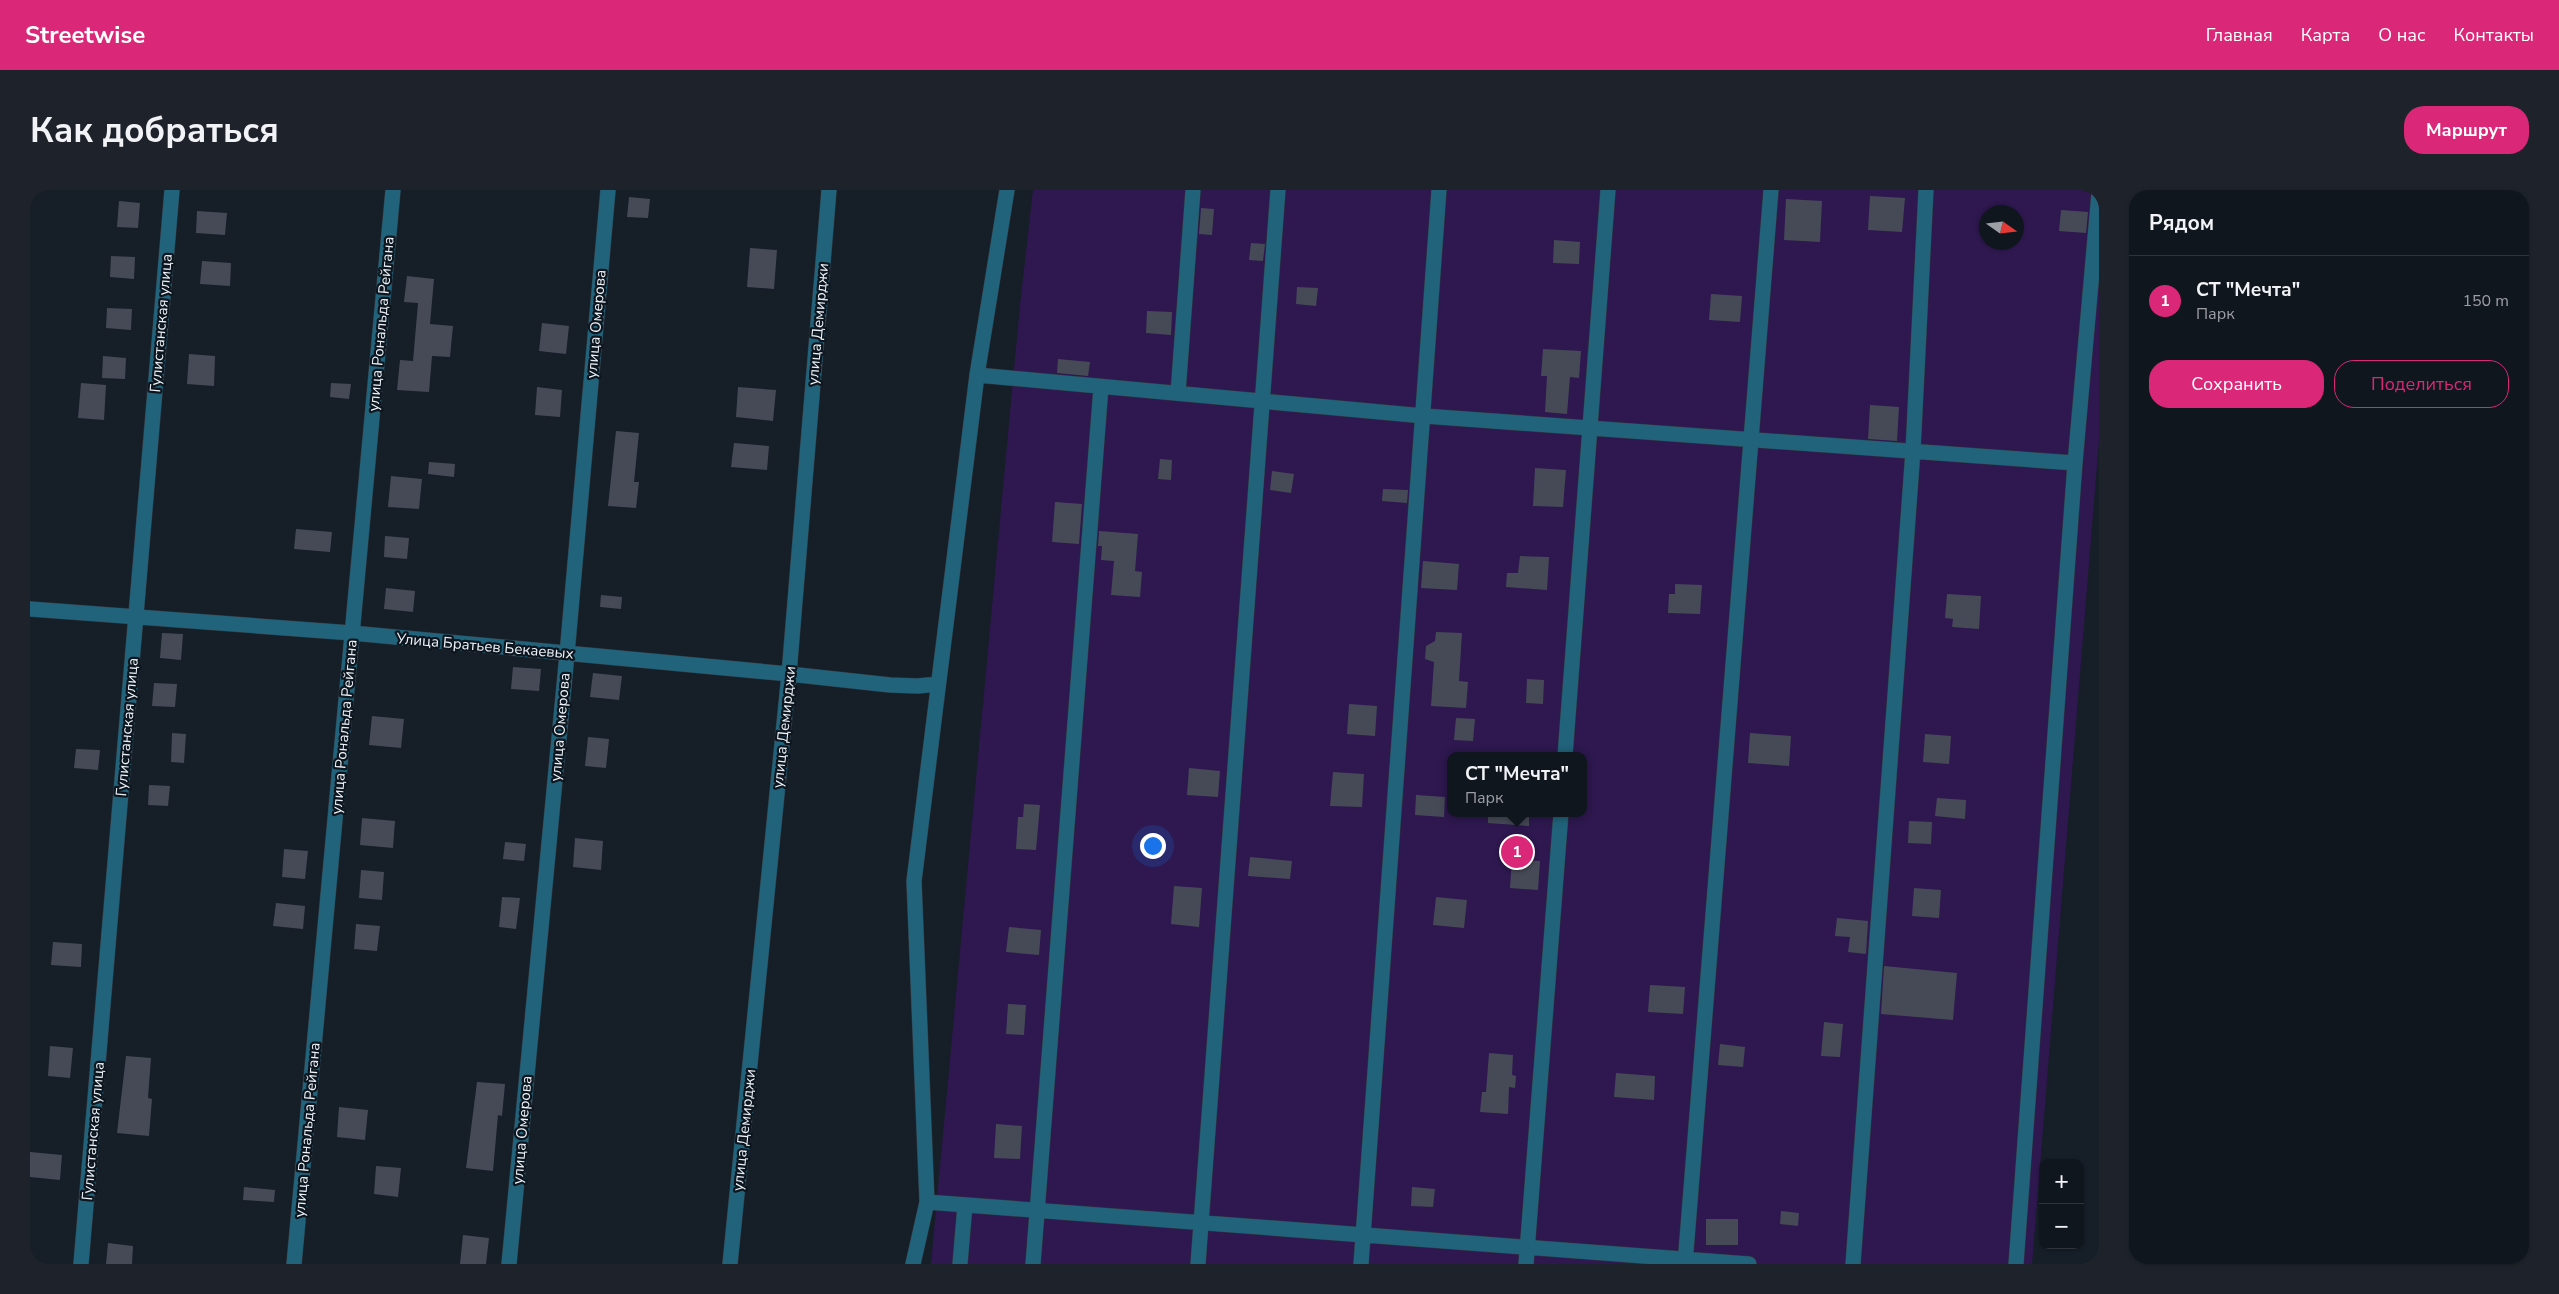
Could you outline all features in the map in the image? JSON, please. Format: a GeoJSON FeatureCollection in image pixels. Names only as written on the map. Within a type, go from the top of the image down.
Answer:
{"type":"FeatureCollection","features":[{"type":"Feature","properties":{"kind":"street","name":"Гулистанская улица"},"geometry":{"type":"LineString","coordinates":[[81,1264],[172,190]]}},
{"type":"Feature","properties":{"kind":"street","name":"улица Рональда Рейгана"},"geometry":{"type":"LineString","coordinates":[[294,1264],[393,190]]}},
{"type":"Feature","properties":{"kind":"street","name":"улица Омерова"},"geometry":{"type":"LineString","coordinates":[[509,1264],[567,654],[608,190]]}},
{"type":"Feature","properties":{"kind":"street","name":"улица Демирджи"},"geometry":{"type":"LineString","coordinates":[[730,1264],[789,674],[828,190]]}},
{"type":"Feature","properties":{"kind":"street"},"geometry":{"type":"LineString","coordinates":[[913,1264],[927,1202],[914,881],[977,375],[1007,190]]}},
{"type":"Feature","properties":{"kind":"street"},"geometry":{"type":"LineString","coordinates":[[1178,393],[1193,190]]}},
{"type":"Feature","properties":{"kind":"street"},"geometry":{"type":"LineString","coordinates":[[1198,1264],[1278,190]]}},
{"type":"Feature","properties":{"kind":"street"},"geometry":{"type":"LineString","coordinates":[[1361,1264],[1439,190]]}},
{"type":"Feature","properties":{"kind":"street"},"geometry":{"type":"LineString","coordinates":[[1565,752],[1608,190]]}},
{"type":"Feature","properties":{"kind":"street"},"geometry":{"type":"LineString","coordinates":[[1685,1261],[1772,190]]}},
{"type":"Feature","properties":{"kind":"street"},"geometry":{"type":"LineString","coordinates":[[1853,1264],[1913,451],[1926,190]]}},
{"type":"Feature","properties":{"kind":"street"},"geometry":{"type":"LineString","coordinates":[[2016,1264],[2075,463],[2099,192]]}},
{"type":"Feature","properties":{"kind":"street"},"geometry":{"type":"LineString","coordinates":[[977,375],[1424,416],[2075,463]]}},
{"type":"Feature","properties":{"kind":"street"},"geometry":{"type":"LineString","coordinates":[[1033,1264],[1101,387]]}},
{"type":"Feature","properties":{"kind":"street","name":"Улица Братьев Бекаевых"},"geometry":{"type":"LineString","coordinates":[[30,609],[352,633],[789,674],[890,686],[938,684]]}},
{"type":"Feature","properties":{"kind":"street"},"geometry":{"type":"LineString","coordinates":[[1526,1264],[1561,817]]}},
{"type":"Feature","properties":{"kind":"street"},"geometry":{"type":"LineString","coordinates":[[927,1202],[1363,1234],[1685,1261],[1749,1264]]}},
{"type":"Feature","properties":{"kind":"street"},"geometry":{"type":"LineString","coordinates":[[960,1264],[965,1205]]}},
{"type":"Feature","properties":{"kind":"shaded area"},"geometry":{"type":"Polygon","coordinates":[[[1033,190],[2099,190],[2099,440],[2041,1159],[2039,1159],[2032,1264],[931,1264],[1020,305],[1033,190]]]}},
{"type":"Feature","properties":{"kind":"building"},"geometry":{"type":"Polygon","coordinates":[[[1870,196],[1905,198],[1902,232],[1868,230],[1870,196]]]}},
{"type":"Feature","properties":{"kind":"building"},"geometry":{"type":"Polygon","coordinates":[[[629,197],[650,199],[648,218],[627,217],[629,197]]]}},
{"type":"Feature","properties":{"kind":"building"},"geometry":{"type":"Polygon","coordinates":[[[1786,199],[1822,201],[1820,242],[1784,240],[1786,199]]]}},
{"type":"Feature","properties":{"kind":"building"},"geometry":{"type":"Polygon","coordinates":[[[119,201],[140,203],[138,228],[117,227],[119,201]]]}},
{"type":"Feature","properties":{"kind":"building"},"geometry":{"type":"Polygon","coordinates":[[[1201,208],[1214,209],[1212,235],[1199,234],[1201,208]]]}},
{"type":"Feature","properties":{"kind":"building"},"geometry":{"type":"Polygon","coordinates":[[[2061,210],[2088,212],[2086,233],[2059,231],[2061,210]]]}},
{"type":"Feature","properties":{"kind":"building"},"geometry":{"type":"Polygon","coordinates":[[[197,211],[227,213],[225,235],[196,233],[197,211]]]}},
{"type":"Feature","properties":{"kind":"building"},"geometry":{"type":"Polygon","coordinates":[[[1554,240],[1580,242],[1579,264],[1553,263],[1554,240]]]}},
{"type":"Feature","properties":{"kind":"building"},"geometry":{"type":"Polygon","coordinates":[[[1251,243],[1265,244],[1263,261],[1249,260],[1251,243]]]}},
{"type":"Feature","properties":{"kind":"building"},"geometry":{"type":"Polygon","coordinates":[[[750,248],[777,250],[774,289],[747,287],[750,248]]]}},
{"type":"Feature","properties":{"kind":"building"},"geometry":{"type":"Polygon","coordinates":[[[111,256],[135,257],[134,279],[110,277],[111,256]]]}},
{"type":"Feature","properties":{"kind":"building"},"geometry":{"type":"Polygon","coordinates":[[[202,261],[231,263],[230,286],[200,284],[202,261]]]}},
{"type":"Feature","properties":{"kind":"building"},"geometry":{"type":"Polygon","coordinates":[[[407,276],[434,279],[430,324],[453,326],[450,357],[432,356],[429,392],[397,390],[400,360],[413,361],[418,303],[404,302],[407,276]]]}},
{"type":"Feature","properties":{"kind":"building"},"geometry":{"type":"Polygon","coordinates":[[[1297,287],[1318,288],[1316,306],[1296,304],[1297,287]]]}},
{"type":"Feature","properties":{"kind":"building"},"geometry":{"type":"Polygon","coordinates":[[[1711,294],[1742,296],[1740,322],[1709,320],[1711,294]]]}},
{"type":"Feature","properties":{"kind":"building"},"geometry":{"type":"Polygon","coordinates":[[[107,308],[132,309],[131,330],[106,328],[107,308]]]}},
{"type":"Feature","properties":{"kind":"building"},"geometry":{"type":"Polygon","coordinates":[[[1147,311],[1172,312],[1171,335],[1146,333],[1147,311]]]}},
{"type":"Feature","properties":{"kind":"building"},"geometry":{"type":"Polygon","coordinates":[[[542,323],[569,326],[566,354],[539,351],[542,323]]]}},
{"type":"Feature","properties":{"kind":"building"},"geometry":{"type":"Polygon","coordinates":[[[1543,349],[1581,351],[1579,378],[1570,377],[1567,414],[1545,412],[1547,376],[1541,376],[1543,349]]]}},
{"type":"Feature","properties":{"kind":"building"},"geometry":{"type":"Polygon","coordinates":[[[189,354],[215,356],[214,386],[187,384],[189,354]]]}},
{"type":"Feature","properties":{"kind":"building"},"geometry":{"type":"Polygon","coordinates":[[[103,356],[126,358],[125,379],[102,378],[103,356]]]}},
{"type":"Feature","properties":{"kind":"building"},"geometry":{"type":"Polygon","coordinates":[[[1058,359],[1090,362],[1088,376],[1057,373],[1058,359]]]}},
{"type":"Feature","properties":{"kind":"building"},"geometry":{"type":"Polygon","coordinates":[[[81,383],[106,385],[104,420],[78,418],[81,383]]]}},
{"type":"Feature","properties":{"kind":"building"},"geometry":{"type":"Polygon","coordinates":[[[331,383],[351,384],[349,399],[330,397],[331,383]]]}},
{"type":"Feature","properties":{"kind":"building"},"geometry":{"type":"Polygon","coordinates":[[[537,387],[562,390],[560,417],[535,415],[537,387]]]}},
{"type":"Feature","properties":{"kind":"building"},"geometry":{"type":"Polygon","coordinates":[[[738,387],[776,390],[773,421],[736,417],[738,387]]]}},
{"type":"Feature","properties":{"kind":"building"},"geometry":{"type":"Polygon","coordinates":[[[1870,405],[1899,407],[1897,441],[1868,439],[1870,405]]]}},
{"type":"Feature","properties":{"kind":"building"},"geometry":{"type":"Polygon","coordinates":[[[616,431],[639,433],[634,482],[639,482],[636,508],[608,506],[616,431]]]}},
{"type":"Feature","properties":{"kind":"building"},"geometry":{"type":"Polygon","coordinates":[[[734,443],[769,446],[767,470],[731,467],[734,443]]]}},
{"type":"Feature","properties":{"kind":"building"},"geometry":{"type":"Polygon","coordinates":[[[1160,459],[1172,460],[1171,480],[1158,479],[1160,459]]]}},
{"type":"Feature","properties":{"kind":"building"},"geometry":{"type":"Polygon","coordinates":[[[429,462],[455,464],[454,477],[428,474],[429,462]]]}},
{"type":"Feature","properties":{"kind":"building"},"geometry":{"type":"Polygon","coordinates":[[[1535,468],[1566,470],[1563,507],[1533,506],[1535,468]]]}},
{"type":"Feature","properties":{"kind":"building"},"geometry":{"type":"Polygon","coordinates":[[[1272,471],[1294,474],[1291,493],[1270,490],[1272,471]]]}},
{"type":"Feature","properties":{"kind":"building"},"geometry":{"type":"Polygon","coordinates":[[[391,476],[422,479],[419,509],[388,507],[391,476]]]}},
{"type":"Feature","properties":{"kind":"building"},"geometry":{"type":"Polygon","coordinates":[[[1383,489],[1408,490],[1407,503],[1382,501],[1383,489]]]}},
{"type":"Feature","properties":{"kind":"building"},"geometry":{"type":"Polygon","coordinates":[[[1055,502],[1082,504],[1079,544],[1052,542],[1055,502]]]}},
{"type":"Feature","properties":{"kind":"building"},"geometry":{"type":"Polygon","coordinates":[[[296,529],[332,532],[330,552],[294,549],[296,529]]]}},
{"type":"Feature","properties":{"kind":"building"},"geometry":{"type":"Polygon","coordinates":[[[1099,531],[1138,534],[1135,571],[1142,572],[1140,597],[1111,595],[1114,561],[1101,560],[1102,546],[1098,546],[1099,531]]]}},
{"type":"Feature","properties":{"kind":"building"},"geometry":{"type":"Polygon","coordinates":[[[385,536],[409,538],[407,559],[384,557],[385,536]]]}},
{"type":"Feature","properties":{"kind":"building"},"geometry":{"type":"Polygon","coordinates":[[[1520,556],[1549,557],[1547,590],[1506,587],[1507,573],[1518,573],[1520,556]]]}},
{"type":"Feature","properties":{"kind":"building"},"geometry":{"type":"Polygon","coordinates":[[[1423,561],[1459,564],[1457,590],[1421,588],[1423,561]]]}},
{"type":"Feature","properties":{"kind":"building"},"geometry":{"type":"Polygon","coordinates":[[[1675,584],[1702,585],[1700,614],[1668,613],[1669,594],[1675,594],[1675,584]]]}},
{"type":"Feature","properties":{"kind":"building"},"geometry":{"type":"Polygon","coordinates":[[[386,588],[415,591],[413,612],[384,609],[386,588]]]}},
{"type":"Feature","properties":{"kind":"building"},"geometry":{"type":"Polygon","coordinates":[[[1947,594],[1981,596],[1979,629],[1952,627],[1953,619],[1945,618],[1947,594]]]}},
{"type":"Feature","properties":{"kind":"building"},"geometry":{"type":"Polygon","coordinates":[[[601,595],[622,597],[621,609],[600,607],[601,595]]]}},
{"type":"Feature","properties":{"kind":"building"},"geometry":{"type":"Polygon","coordinates":[[[1436,632],[1462,633],[1459,681],[1468,682],[1466,708],[1431,706],[1434,662],[1425,659],[1426,646],[1435,641],[1436,632]]]}},
{"type":"Feature","properties":{"kind":"building"},"geometry":{"type":"Polygon","coordinates":[[[162,633],[183,634],[181,660],[160,658],[162,633]]]}},
{"type":"Feature","properties":{"kind":"building"},"geometry":{"type":"Polygon","coordinates":[[[513,667],[541,669],[539,691],[511,689],[513,667]]]}},
{"type":"Feature","properties":{"kind":"building"},"geometry":{"type":"Polygon","coordinates":[[[593,673],[622,676],[619,700],[590,697],[593,673]]]}},
{"type":"Feature","properties":{"kind":"building"},"geometry":{"type":"Polygon","coordinates":[[[1527,679],[1544,680],[1543,704],[1526,703],[1527,679]]]}},
{"type":"Feature","properties":{"kind":"building"},"geometry":{"type":"Polygon","coordinates":[[[154,683],[177,684],[175,707],[152,706],[154,683]]]}},
{"type":"Feature","properties":{"kind":"building"},"geometry":{"type":"Polygon","coordinates":[[[1349,704],[1377,706],[1375,736],[1347,734],[1349,704]]]}},
{"type":"Feature","properties":{"kind":"building"},"geometry":{"type":"Polygon","coordinates":[[[372,716],[404,719],[401,748],[369,745],[372,716]]]}},
{"type":"Feature","properties":{"kind":"building"},"geometry":{"type":"Polygon","coordinates":[[[1456,718],[1475,719],[1473,741],[1454,740],[1456,718]]]}},
{"type":"Feature","properties":{"kind":"building"},"geometry":{"type":"Polygon","coordinates":[[[172,733],[186,734],[184,763],[171,762],[172,733]]]}},
{"type":"Feature","properties":{"kind":"building"},"geometry":{"type":"Polygon","coordinates":[[[1750,733],[1791,736],[1789,766],[1748,763],[1750,733]]]}},
{"type":"Feature","properties":{"kind":"building"},"geometry":{"type":"Polygon","coordinates":[[[1925,734],[1951,736],[1949,764],[1923,762],[1925,734]]]}},
{"type":"Feature","properties":{"kind":"building"},"geometry":{"type":"Polygon","coordinates":[[[588,737],[609,739],[606,768],[585,766],[588,737]]]}},
{"type":"Feature","properties":{"kind":"building"},"geometry":{"type":"Polygon","coordinates":[[[76,749],[100,750],[98,770],[74,768],[76,749]]]}},
{"type":"Feature","properties":{"kind":"building"},"geometry":{"type":"Polygon","coordinates":[[[1189,768],[1220,771],[1218,797],[1187,795],[1189,768]]]}},
{"type":"Feature","properties":{"kind":"building"},"geometry":{"type":"Polygon","coordinates":[[[1333,772],[1364,774],[1362,807],[1330,806],[1333,772]]]}},
{"type":"Feature","properties":{"kind":"building"},"geometry":{"type":"Polygon","coordinates":[[[149,785],[170,786],[168,806],[148,805],[149,785]]]}},
{"type":"Feature","properties":{"kind":"building"},"geometry":{"type":"Polygon","coordinates":[[[1416,795],[1445,797],[1444,817],[1415,815],[1416,795]]]}},
{"type":"Feature","properties":{"kind":"building"},"geometry":{"type":"Polygon","coordinates":[[[1937,798],[1966,800],[1965,819],[1935,816],[1937,798]]]}},
{"type":"Feature","properties":{"kind":"building"},"geometry":{"type":"Polygon","coordinates":[[[1024,804],[1040,805],[1036,850],[1016,849],[1018,817],[1023,817],[1024,804]]]}},
{"type":"Feature","properties":{"kind":"building"},"geometry":{"type":"Polygon","coordinates":[[[1488,817],[1529,817],[1529,826],[1488,823],[1488,817]]]}},
{"type":"Feature","properties":{"kind":"building"},"geometry":{"type":"Polygon","coordinates":[[[362,818],[395,821],[393,848],[360,845],[362,818]]]}},
{"type":"Feature","properties":{"kind":"building"},"geometry":{"type":"Polygon","coordinates":[[[1909,821],[1932,822],[1931,844],[1908,843],[1909,821]]]}},
{"type":"Feature","properties":{"kind":"building"},"geometry":{"type":"Polygon","coordinates":[[[575,838],[603,841],[601,870],[573,867],[575,838]]]}},
{"type":"Feature","properties":{"kind":"building"},"geometry":{"type":"Polygon","coordinates":[[[505,842],[526,844],[524,861],[503,859],[505,842]]]}},
{"type":"Feature","properties":{"kind":"building"},"geometry":{"type":"Polygon","coordinates":[[[284,849],[308,851],[305,879],[282,877],[284,849]]]}},
{"type":"Feature","properties":{"kind":"building"},"geometry":{"type":"Polygon","coordinates":[[[1250,857],[1292,861],[1290,879],[1248,876],[1250,857]]]}},
{"type":"Feature","properties":{"kind":"building"},"geometry":{"type":"Polygon","coordinates":[[[1512,859],[1540,861],[1538,890],[1510,888],[1512,859]]]}},
{"type":"Feature","properties":{"kind":"building"},"geometry":{"type":"Polygon","coordinates":[[[361,870],[384,872],[382,900],[359,898],[361,870]]]}},
{"type":"Feature","properties":{"kind":"building"},"geometry":{"type":"Polygon","coordinates":[[[1174,886],[1202,888],[1199,927],[1171,924],[1174,886]]]}},
{"type":"Feature","properties":{"kind":"building"},"geometry":{"type":"Polygon","coordinates":[[[1914,888],[1941,890],[1939,918],[1912,916],[1914,888]]]}},
{"type":"Feature","properties":{"kind":"building"},"geometry":{"type":"Polygon","coordinates":[[[502,897],[520,898],[516,929],[499,927],[502,897]]]}},
{"type":"Feature","properties":{"kind":"building"},"geometry":{"type":"Polygon","coordinates":[[[1436,897],[1467,900],[1464,928],[1433,925],[1436,897]]]}},
{"type":"Feature","properties":{"kind":"building"},"geometry":{"type":"Polygon","coordinates":[[[276,903],[305,906],[303,929],[273,926],[276,903]]]}},
{"type":"Feature","properties":{"kind":"building"},"geometry":{"type":"Polygon","coordinates":[[[1837,918],[1868,921],[1866,954],[1848,952],[1850,937],[1835,936],[1837,918]]]}},
{"type":"Feature","properties":{"kind":"building"},"geometry":{"type":"Polygon","coordinates":[[[356,924],[380,926],[377,951],[354,949],[356,924]]]}},
{"type":"Feature","properties":{"kind":"building"},"geometry":{"type":"Polygon","coordinates":[[[1009,927],[1041,930],[1039,955],[1006,952],[1009,927]]]}},
{"type":"Feature","properties":{"kind":"building"},"geometry":{"type":"Polygon","coordinates":[[[53,942],[82,944],[81,967],[51,965],[53,942]]]}},
{"type":"Feature","properties":{"kind":"building"},"geometry":{"type":"Polygon","coordinates":[[[1884,966],[1957,973],[1953,1020],[1881,1014],[1884,966]]]}},
{"type":"Feature","properties":{"kind":"building"},"geometry":{"type":"Polygon","coordinates":[[[1650,985],[1685,987],[1683,1014],[1648,1012],[1650,985]]]}},
{"type":"Feature","properties":{"kind":"building"},"geometry":{"type":"Polygon","coordinates":[[[1008,1004],[1026,1005],[1024,1035],[1006,1034],[1008,1004]]]}},
{"type":"Feature","properties":{"kind":"building"},"geometry":{"type":"Polygon","coordinates":[[[1824,1022],[1843,1024],[1840,1057],[1821,1056],[1824,1022]]]}},
{"type":"Feature","properties":{"kind":"building"},"geometry":{"type":"Polygon","coordinates":[[[1720,1044],[1745,1047],[1743,1067],[1718,1065],[1720,1044]]]}},
{"type":"Feature","properties":{"kind":"building"},"geometry":{"type":"Polygon","coordinates":[[[50,1046],[73,1048],[70,1078],[48,1076],[50,1046]]]}},
{"type":"Feature","properties":{"kind":"building"},"geometry":{"type":"Polygon","coordinates":[[[1489,1053],[1513,1055],[1512,1075],[1516,1076],[1515,1088],[1509,1087],[1508,1114],[1480,1112],[1482,1092],[1486,1092],[1489,1053]]]}},
{"type":"Feature","properties":{"kind":"building"},"geometry":{"type":"Polygon","coordinates":[[[126,1056],[151,1058],[148,1098],[152,1099],[149,1136],[117,1133],[126,1056]]]}},
{"type":"Feature","properties":{"kind":"building"},"geometry":{"type":"Polygon","coordinates":[[[1616,1073],[1655,1076],[1654,1100],[1614,1097],[1616,1073]]]}},
{"type":"Feature","properties":{"kind":"building"},"geometry":{"type":"Polygon","coordinates":[[[477,1082],[505,1084],[502,1116],[498,1115],[493,1171],[466,1168],[477,1082]]]}},
{"type":"Feature","properties":{"kind":"building"},"geometry":{"type":"Polygon","coordinates":[[[339,1107],[368,1110],[365,1140],[337,1137],[339,1107]]]}},
{"type":"Feature","properties":{"kind":"building"},"geometry":{"type":"Polygon","coordinates":[[[996,1124],[1022,1126],[1020,1159],[994,1158],[996,1124]]]}},
{"type":"Feature","properties":{"kind":"building"},"geometry":{"type":"Polygon","coordinates":[[[30,1152],[62,1155],[60,1180],[30,1177],[30,1152]]]}},
{"type":"Feature","properties":{"kind":"building"},"geometry":{"type":"Polygon","coordinates":[[[376,1166],[401,1168],[398,1197],[374,1194],[376,1166]]]}},
{"type":"Feature","properties":{"kind":"building"},"geometry":{"type":"Polygon","coordinates":[[[244,1187],[275,1190],[274,1202],[243,1200],[244,1187]]]}},
{"type":"Feature","properties":{"kind":"building"},"geometry":{"type":"Polygon","coordinates":[[[1412,1187],[1435,1189],[1433,1207],[1411,1206],[1412,1187]]]}},
{"type":"Feature","properties":{"kind":"building"},"geometry":{"type":"Polygon","coordinates":[[[1781,1211],[1799,1213],[1798,1226],[1780,1224],[1781,1211]]]}},
{"type":"Feature","properties":{"kind":"building"},"geometry":{"type":"Polygon","coordinates":[[[1706,1219],[1738,1219],[1738,1245],[1706,1245],[1706,1219]]]}},
{"type":"Feature","properties":{"kind":"building"},"geometry":{"type":"Polygon","coordinates":[[[463,1235],[489,1238],[486,1264],[460,1264],[463,1235]]]}},
{"type":"Feature","properties":{"kind":"building"},"geometry":{"type":"Polygon","coordinates":[[[108,1243],[133,1246],[132,1264],[106,1264],[108,1243]]]}},
{"type":"Feature","properties":{"kind":"place","name":"СТ \"Мечта\""},"geometry":{"type":"Point","coordinates":[1517,852]}}]}
